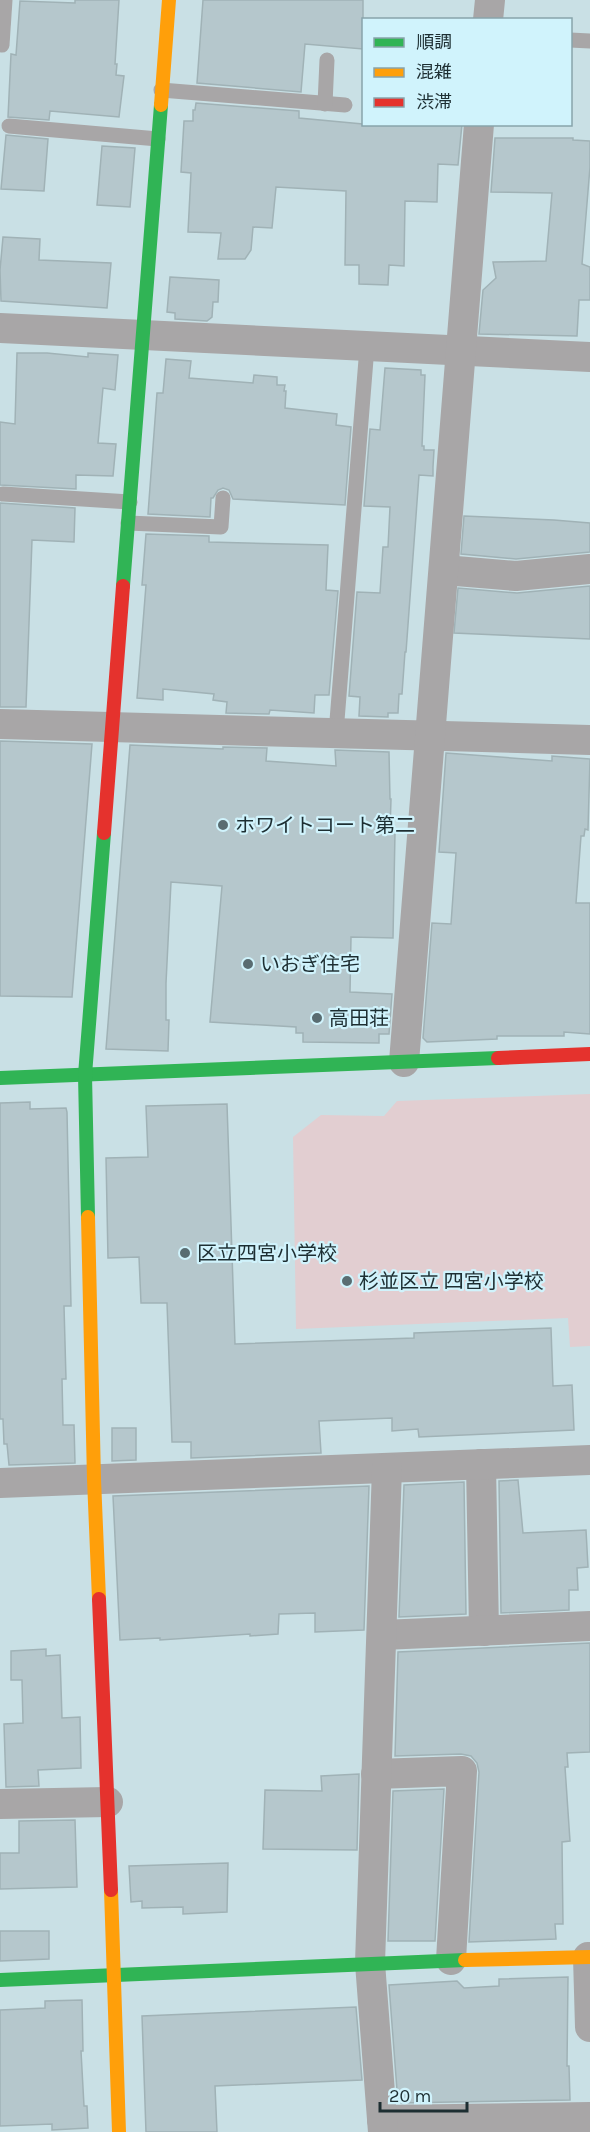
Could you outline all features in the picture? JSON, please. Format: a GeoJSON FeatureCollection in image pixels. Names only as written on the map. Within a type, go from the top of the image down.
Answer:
{"type":"FeatureCollection","features":[{"type":"Feature","properties":{"kind":"street"},"geometry":{"type":"LineString","coordinates":[[119,2132],[115,1975],[94,1479],[85,1074],[169,0]]}},
{"type":"Feature","properties":{"kind":"street"},"geometry":{"type":"LineString","coordinates":[[488,18],[490,0]]}},
{"type":"Feature","properties":{"kind":"street"},"geometry":{"type":"LineString","coordinates":[[404,1062],[428,736],[444,570],[479,126]]}},
{"type":"Feature","properties":{"kind":"street"},"geometry":{"type":"LineString","coordinates":[[0,328],[590,357]]}},
{"type":"Feature","properties":{"kind":"street"},"geometry":{"type":"LineString","coordinates":[[444,570],[516,576],[590,569]]}},
{"type":"Feature","properties":{"kind":"street"},"geometry":{"type":"LineString","coordinates":[[0,724],[590,740]]}},
{"type":"Feature","properties":{"kind":"street"},"geometry":{"type":"LineString","coordinates":[[0,1078],[590,1054]]}},
{"type":"Feature","properties":{"kind":"street"},"geometry":{"type":"LineString","coordinates":[[0,1483],[590,1460]]}},
{"type":"Feature","properties":{"kind":"street"},"geometry":{"type":"LineString","coordinates":[[481,1464],[484,1631]]}},
{"type":"Feature","properties":{"kind":"street"},"geometry":{"type":"LineString","coordinates":[[387,1468],[370,1962],[382,2126],[590,2117]]}},
{"type":"Feature","properties":{"kind":"street"},"geometry":{"type":"LineString","coordinates":[[382,1635],[590,1626]]}},
{"type":"Feature","properties":{"kind":"street"},"geometry":{"type":"LineString","coordinates":[[376,1774],[462,1771],[451,1960]]}},
{"type":"Feature","properties":{"kind":"street"},"geometry":{"type":"LineString","coordinates":[[0,1804],[108,1802]]}},
{"type":"Feature","properties":{"kind":"street"},"geometry":{"type":"LineString","coordinates":[[0,1980],[370,1962],[589,1957],[590,2027]]}},
{"type":"Feature","properties":{"kind":"lane"},"geometry":{"type":"LineString","coordinates":[[2,45],[5,0]]}},
{"type":"Feature","properties":{"kind":"lane"},"geometry":{"type":"LineString","coordinates":[[572,40],[590,41]]}},
{"type":"Feature","properties":{"kind":"lane"},"geometry":{"type":"LineString","coordinates":[[325,104],[327,60]]}},
{"type":"Feature","properties":{"kind":"lane"},"geometry":{"type":"LineString","coordinates":[[161,90],[345,105]]}},
{"type":"Feature","properties":{"kind":"lane"},"geometry":{"type":"LineString","coordinates":[[9,126],[158,139]]}},
{"type":"Feature","properties":{"kind":"lane"},"geometry":{"type":"LineString","coordinates":[[336,733],[367,347]]}},
{"type":"Feature","properties":{"kind":"lane"},"geometry":{"type":"LineString","coordinates":[[3,494],[130,502]]}},
{"type":"Feature","properties":{"kind":"lane"},"geometry":{"type":"LineString","coordinates":[[128,523],[221,527],[223,498]]}},
{"type":"Feature","properties":{"kind":"shaded area"},"geometry":{"type":"Polygon","coordinates":[[[590,1094],[590,1346],[570,1347],[568,1318],[296,1329],[293,1137],[321,1115],[384,1116],[397,1101],[590,1094]]]}},
{"type":"Feature","properties":{"kind":"building"},"geometry":{"type":"Polygon","coordinates":[[[75,0],[119,0],[115,64],[117,64],[116,75],[124,76],[119,117],[50,111],[49,120],[8,117],[11,54],[16,55],[20,1],[75,3],[75,0]]]}},
{"type":"Feature","properties":{"kind":"building"},"geometry":{"type":"Polygon","coordinates":[[[203,0],[363,0],[362,49],[305,44],[301,92],[197,83],[203,0]]]}},
{"type":"Feature","properties":{"kind":"building"},"geometry":{"type":"Polygon","coordinates":[[[196,103],[299,111],[299,118],[362,124],[362,126],[462,126],[458,165],[438,164],[437,202],[405,201],[404,266],[389,265],[388,285],[359,284],[359,265],[345,265],[346,191],[276,187],[272,228],[253,227],[251,250],[245,259],[218,259],[221,233],[188,232],[191,173],[181,172],[184,121],[193,121],[193,110],[195,110],[196,103]]]}},
{"type":"Feature","properties":{"kind":"building"},"geometry":{"type":"Polygon","coordinates":[[[6,135],[48,139],[44,191],[1,189],[6,135]]]}},
{"type":"Feature","properties":{"kind":"building"},"geometry":{"type":"Polygon","coordinates":[[[495,138],[573,138],[573,140],[590,141],[582,264],[590,267],[590,300],[579,300],[577,336],[479,334],[483,290],[496,278],[493,262],[546,261],[552,193],[491,192],[495,138]]]}},
{"type":"Feature","properties":{"kind":"building"},"geometry":{"type":"Polygon","coordinates":[[[102,146],[135,148],[130,207],[97,205],[102,146]]]}},
{"type":"Feature","properties":{"kind":"building"},"geometry":{"type":"Polygon","coordinates":[[[3,237],[40,239],[39,260],[111,263],[107,308],[1,301],[0,270],[3,237]]]}},
{"type":"Feature","properties":{"kind":"building"},"geometry":{"type":"Polygon","coordinates":[[[170,277],[219,280],[218,302],[213,302],[212,317],[207,321],[175,319],[175,313],[167,312],[170,277]]]}},
{"type":"Feature","properties":{"kind":"building"},"geometry":{"type":"Polygon","coordinates":[[[17,353],[88,357],[88,353],[118,355],[115,390],[103,388],[98,443],[116,444],[113,476],[76,475],[76,489],[0,485],[0,422],[15,424],[17,353]]]}},
{"type":"Feature","properties":{"kind":"building"},"geometry":{"type":"Polygon","coordinates":[[[166,359],[191,361],[189,378],[253,383],[254,375],[277,377],[277,385],[285,385],[285,408],[337,414],[336,425],[351,427],[345,505],[233,499],[229,490],[223,488],[211,498],[210,517],[148,514],[157,393],[163,393],[166,359]]]}},
{"type":"Feature","properties":{"kind":"building"},"geometry":{"type":"Polygon","coordinates":[[[385,368],[421,370],[421,375],[425,375],[422,446],[424,450],[434,450],[433,476],[419,475],[402,694],[399,694],[398,713],[388,713],[388,717],[359,716],[360,697],[349,696],[357,592],[380,593],[383,547],[388,547],[390,507],[364,506],[370,429],[380,430],[385,368]]]}},
{"type":"Feature","properties":{"kind":"building"},"geometry":{"type":"Polygon","coordinates":[[[0,503],[75,508],[74,542],[32,540],[26,707],[0,707],[0,503]]]}},
{"type":"Feature","properties":{"kind":"building"},"geometry":{"type":"Polygon","coordinates":[[[464,516],[590,523],[590,552],[516,559],[461,554],[464,516]]]}},
{"type":"Feature","properties":{"kind":"building"},"geometry":{"type":"Polygon","coordinates":[[[146,534],[209,536],[209,542],[328,545],[326,590],[338,591],[329,695],[315,695],[314,713],[270,710],[269,714],[226,713],[227,702],[213,700],[214,694],[163,689],[163,700],[137,698],[146,585],[142,585],[146,534]]]}},
{"type":"Feature","properties":{"kind":"building"},"geometry":{"type":"Polygon","coordinates":[[[590,586],[590,639],[454,633],[458,588],[517,593],[590,586]]]}},
{"type":"Feature","properties":{"kind":"building"},"geometry":{"type":"Polygon","coordinates":[[[0,741],[92,744],[72,997],[0,996],[0,741]]]}},
{"type":"Feature","properties":{"kind":"building"},"geometry":{"type":"Polygon","coordinates":[[[130,745],[223,749],[223,747],[267,748],[266,761],[336,766],[335,750],[389,752],[390,831],[395,832],[393,938],[351,937],[350,992],[392,994],[389,1034],[379,1034],[379,1043],[303,1042],[303,1033],[296,1033],[296,1027],[210,1022],[222,886],[171,882],[166,983],[166,1020],[169,1020],[168,1051],[106,1049],[130,745]]]}},
{"type":"Feature","properties":{"kind":"building"},"geometry":{"type":"Polygon","coordinates":[[[446,753],[552,761],[552,756],[590,759],[588,830],[585,829],[584,836],[581,836],[576,903],[590,903],[590,1034],[564,1032],[564,1036],[497,1036],[497,1039],[427,1042],[423,1038],[432,923],[451,924],[456,853],[439,852],[446,753]]]}},
{"type":"Feature","properties":{"kind":"building"},"geometry":{"type":"Polygon","coordinates":[[[30,1102],[30,1109],[66,1108],[67,1112],[71,1306],[64,1306],[66,1379],[62,1379],[63,1425],[74,1425],[75,1463],[9,1465],[7,1444],[4,1444],[3,1419],[0,1419],[0,1103],[30,1102]]]}},
{"type":"Feature","properties":{"kind":"building"},"geometry":{"type":"Polygon","coordinates":[[[227,1104],[235,1344],[414,1338],[414,1333],[551,1328],[553,1386],[572,1385],[574,1430],[419,1437],[418,1429],[392,1431],[392,1418],[319,1421],[321,1453],[191,1458],[191,1442],[172,1442],[167,1303],[141,1303],[139,1257],[108,1258],[106,1158],[148,1157],[146,1106],[227,1104]]]}},
{"type":"Feature","properties":{"kind":"building"},"geometry":{"type":"Polygon","coordinates":[[[112,1428],[136,1428],[136,1460],[112,1461],[112,1428]]]}},
{"type":"Feature","properties":{"kind":"building"},"geometry":{"type":"Polygon","coordinates":[[[518,1480],[523,1533],[586,1530],[588,1567],[577,1568],[578,1590],[569,1590],[569,1610],[501,1613],[499,1481],[518,1480]]]}},
{"type":"Feature","properties":{"kind":"building"},"geometry":{"type":"Polygon","coordinates":[[[464,1482],[466,1614],[399,1617],[404,1485],[464,1482]]]}},
{"type":"Feature","properties":{"kind":"building"},"geometry":{"type":"Polygon","coordinates":[[[369,1486],[364,1630],[315,1632],[315,1613],[279,1614],[278,1634],[120,1640],[113,1496],[369,1486]]]}},
{"type":"Feature","properties":{"kind":"building"},"geometry":{"type":"Polygon","coordinates":[[[590,1643],[590,1752],[567,1753],[568,1767],[565,1767],[570,1841],[562,1842],[563,1924],[555,1924],[556,1939],[469,1942],[479,1772],[477,1763],[471,1756],[461,1754],[395,1756],[398,1652],[590,1643]]]}},
{"type":"Feature","properties":{"kind":"building"},"geometry":{"type":"Polygon","coordinates":[[[46,1649],[46,1656],[60,1655],[62,1718],[80,1717],[81,1768],[38,1770],[39,1786],[6,1787],[4,1724],[23,1723],[22,1680],[11,1680],[11,1651],[46,1649]]]}},
{"type":"Feature","properties":{"kind":"building"},"geometry":{"type":"Polygon","coordinates":[[[359,1774],[357,1850],[263,1849],[265,1790],[322,1791],[321,1776],[359,1774]]]}},
{"type":"Feature","properties":{"kind":"building"},"geometry":{"type":"Polygon","coordinates":[[[444,1789],[435,1941],[388,1941],[393,1791],[444,1789]]]}},
{"type":"Feature","properties":{"kind":"building"},"geometry":{"type":"Polygon","coordinates":[[[75,1820],[77,1887],[0,1889],[0,1853],[19,1853],[19,1821],[75,1820]]]}},
{"type":"Feature","properties":{"kind":"building"},"geometry":{"type":"Polygon","coordinates":[[[228,1863],[227,1912],[183,1914],[183,1907],[142,1908],[142,1901],[131,1902],[129,1866],[228,1863]]]}},
{"type":"Feature","properties":{"kind":"building"},"geometry":{"type":"Polygon","coordinates":[[[0,1931],[49,1931],[49,1959],[0,1961],[0,1931]]]}},
{"type":"Feature","properties":{"kind":"building"},"geometry":{"type":"Polygon","coordinates":[[[568,1977],[567,2066],[569,2066],[570,2100],[398,2103],[389,1985],[457,1981],[464,1988],[499,1986],[499,1979],[568,1977]]]}},
{"type":"Feature","properties":{"kind":"building"},"geometry":{"type":"Polygon","coordinates":[[[82,2000],[83,2051],[81,2051],[84,2106],[87,2106],[88,2128],[52,2130],[52,2124],[0,2126],[0,2010],[45,2008],[45,2001],[82,2000]]]}},
{"type":"Feature","properties":{"kind":"building"},"geometry":{"type":"Polygon","coordinates":[[[356,2007],[362,2080],[215,2086],[217,2132],[146,2132],[142,2016],[356,2007]]]}},
{"type":"Feature","properties":{"kind":"traffic: fast"},"geometry":{"type":"LineString","coordinates":[[123,586],[161,105]]}},
{"type":"Feature","properties":{"kind":"traffic: fast"},"geometry":{"type":"LineString","coordinates":[[88,1217],[85,1075],[104,833]]}},
{"type":"Feature","properties":{"kind":"traffic: fast"},"geometry":{"type":"LineString","coordinates":[[0,1078],[498,1058]]}},
{"type":"Feature","properties":{"kind":"traffic: fast"},"geometry":{"type":"LineString","coordinates":[[0,1980],[465,1960]]}},
{"type":"Feature","properties":{"kind":"traffic: slow"},"geometry":{"type":"LineString","coordinates":[[161,105],[169,0]]}},
{"type":"Feature","properties":{"kind":"traffic: slow"},"geometry":{"type":"LineString","coordinates":[[88,1217],[99,1599]]}},
{"type":"Feature","properties":{"kind":"traffic: slow"},"geometry":{"type":"LineString","coordinates":[[111,1890],[119,2132]]}},
{"type":"Feature","properties":{"kind":"traffic: slow"},"geometry":{"type":"LineString","coordinates":[[465,1960],[590,1957]]}},
{"type":"Feature","properties":{"kind":"traffic: jam"},"geometry":{"type":"LineString","coordinates":[[104,833],[123,586]]}},
{"type":"Feature","properties":{"kind":"traffic: jam"},"geometry":{"type":"LineString","coordinates":[[498,1058],[590,1054]]}},
{"type":"Feature","properties":{"kind":"traffic: jam"},"geometry":{"type":"LineString","coordinates":[[99,1599],[111,1890]]}},
{"type":"Feature","properties":{"kind":"place","name":"ホワイトコート第二"},"geometry":{"type":"Point","coordinates":[223,825]}},
{"type":"Feature","properties":{"kind":"place","name":"いおぎ住宅"},"geometry":{"type":"Point","coordinates":[248,964]}},
{"type":"Feature","properties":{"kind":"place","name":"高田荘"},"geometry":{"type":"Point","coordinates":[317,1018]}},
{"type":"Feature","properties":{"kind":"place","name":"区立四宮小学校"},"geometry":{"type":"Point","coordinates":[185,1253]}},
{"type":"Feature","properties":{"kind":"place","name":"杉並区立 四宮小学校"},"geometry":{"type":"Point","coordinates":[347,1281]}}]}
